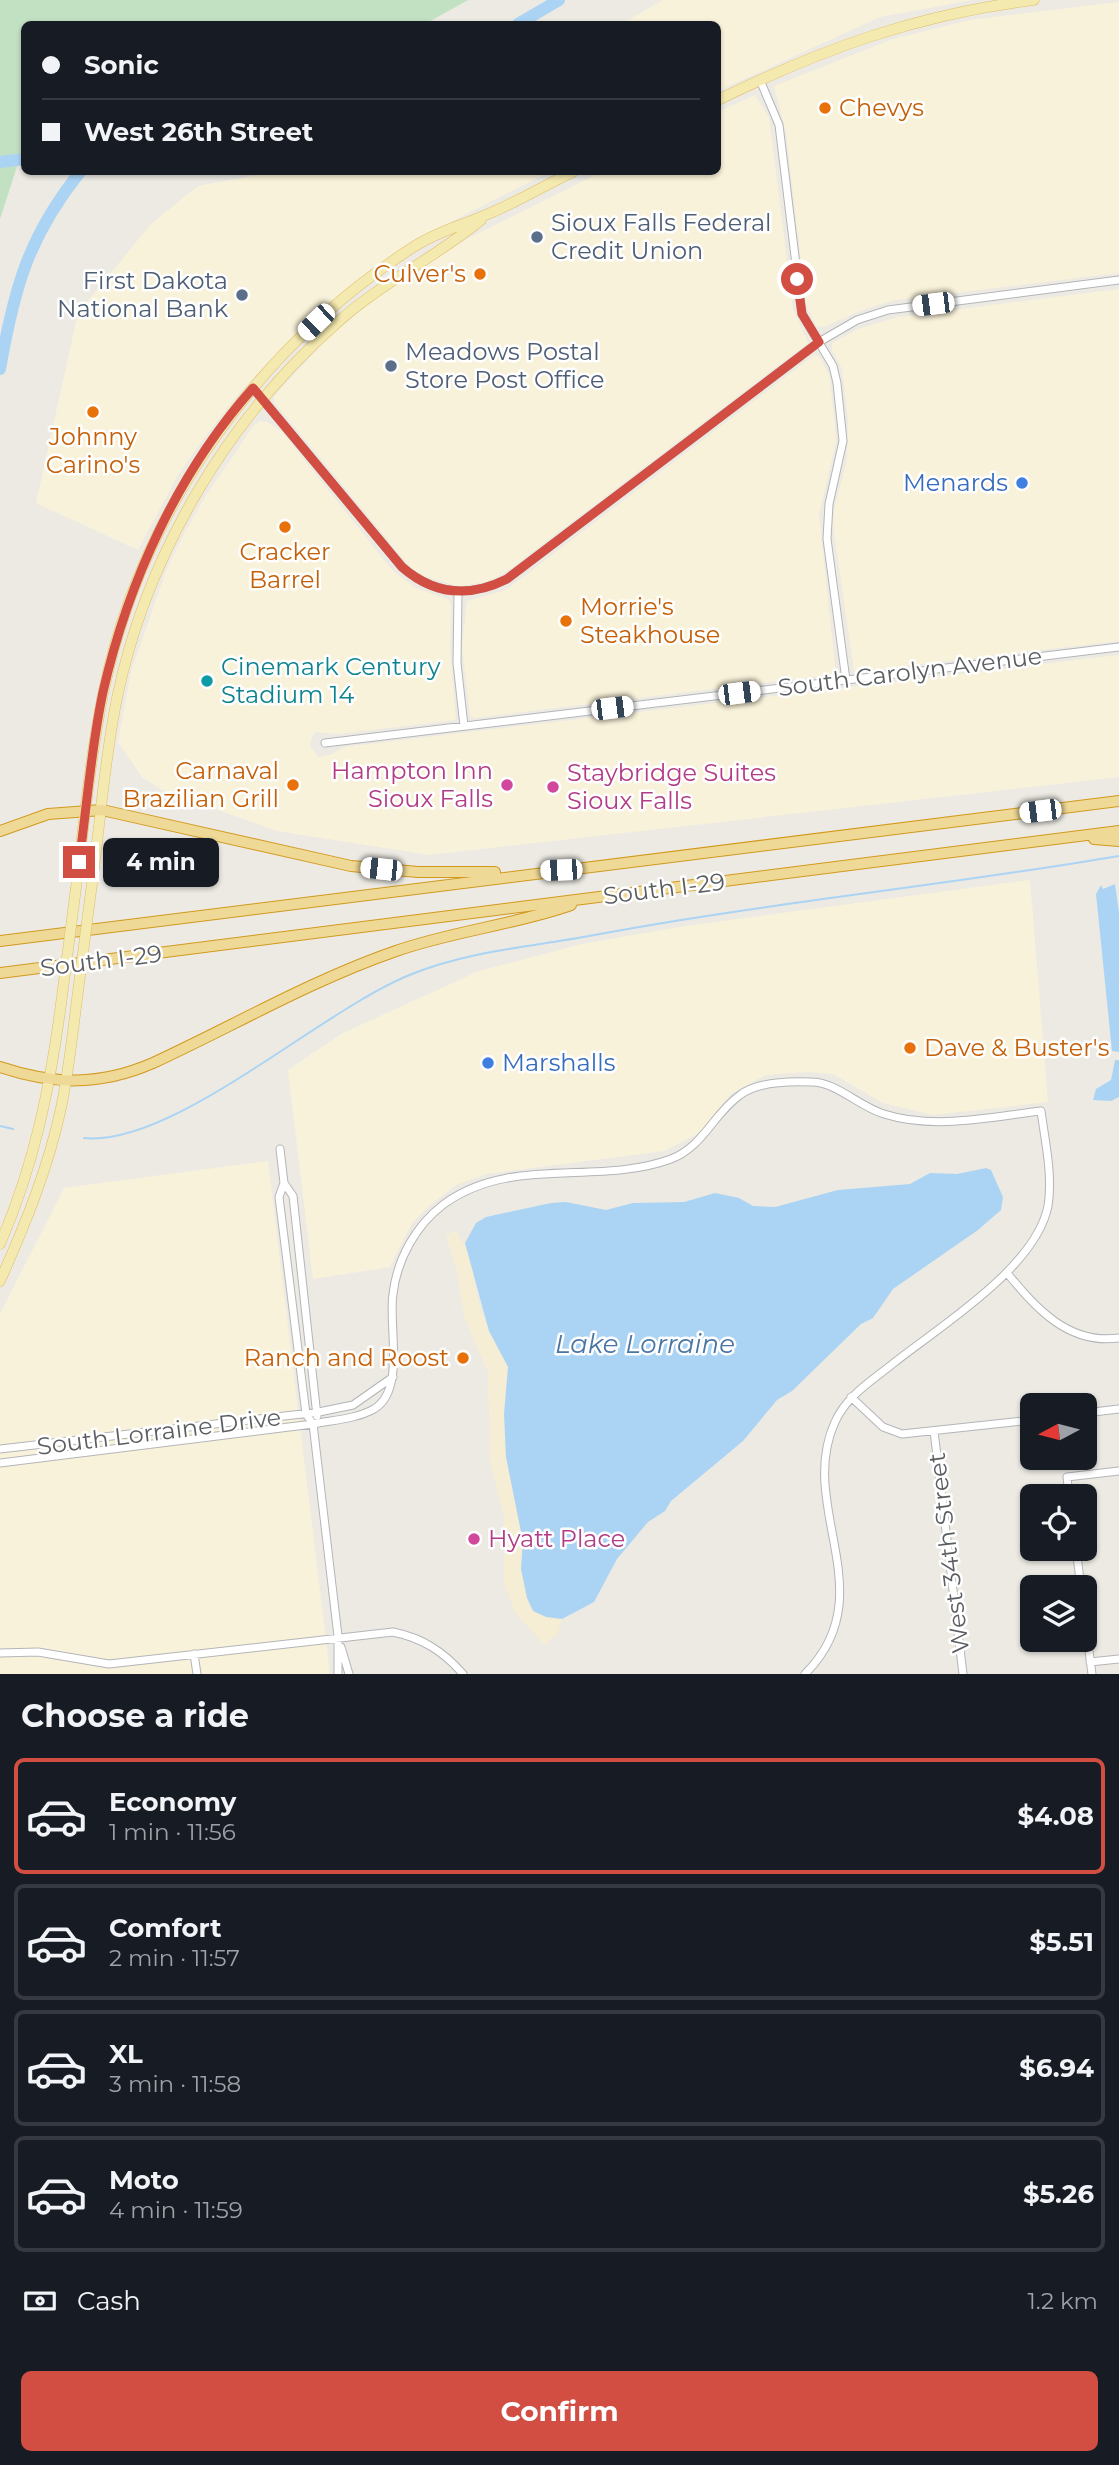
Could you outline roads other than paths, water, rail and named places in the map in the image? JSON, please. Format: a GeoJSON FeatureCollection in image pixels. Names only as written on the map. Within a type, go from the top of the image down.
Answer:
{"type":"FeatureCollection","features":[{"type":"Feature","properties":{"kind":"highway","name":"South I-29"},"geometry":{"type":"LineString","coordinates":[[0,942],[1119,801]]}},
{"type":"Feature","properties":{"kind":"highway"},"geometry":{"type":"LineString","coordinates":[[0,831],[37,816],[102,810],[351,866],[442,873],[561,870]]}},
{"type":"Feature","properties":{"kind":"highway","name":"South I-29"},"geometry":{"type":"LineString","coordinates":[[0,973],[1119,831]]}},
{"type":"Feature","properties":{"kind":"highway"},"geometry":{"type":"LineString","coordinates":[[1070,838],[1119,841]]}},
{"type":"Feature","properties":{"kind":"highway"},"geometry":{"type":"LineString","coordinates":[[0,1067],[51,1081],[105,1079],[139,1069],[391,953],[467,930],[546,914],[594,898]]}},
{"type":"Feature","properties":{"kind":"main road"},"geometry":{"type":"LineString","coordinates":[[721,99],[841,45],[894,27],[964,10],[1034,0]]}},
{"type":"Feature","properties":{"kind":"main road"},"geometry":{"type":"LineString","coordinates":[[0,1244],[27,1174],[51,1081],[103,695],[114,651],[139,578],[162,526],[194,469],[253,388],[316,322],[367,279],[435,235],[486,215],[567,175]]}},
{"type":"Feature","properties":{"kind":"main road"},"geometry":{"type":"LineString","coordinates":[[0,1281],[42,1178],[66,1082],[117,698],[128,655],[153,583],[175,533],[206,477],[262,400],[313,346],[353,309],[409,268],[461,236],[486,215]]}},
{"type":"Feature","properties":{"kind":"street"},"geometry":{"type":"LineString","coordinates":[[760,80],[779,125],[802,314],[833,366],[842,420],[843,441],[827,527],[846,680]]}},
{"type":"Feature","properties":{"kind":"street"},"geometry":{"type":"LineString","coordinates":[[253,388],[402,567],[433,587],[458,592],[494,586],[507,579],[819,342],[857,320],[888,310],[1119,280]]}},
{"type":"Feature","properties":{"kind":"street"},"geometry":{"type":"LineString","coordinates":[[458,592],[457,663],[464,726]]}},
{"type":"Feature","properties":{"kind":"street","name":"South Carolyn Avenue"},"geometry":{"type":"LineString","coordinates":[[325,743],[1119,647]]}},
{"type":"Feature","properties":{"kind":"street"},"geometry":{"type":"LineString","coordinates":[[394,1377],[392,1303],[402,1261],[414,1237],[428,1218],[453,1198],[476,1187],[506,1178],[646,1165],[671,1158],[699,1141],[738,1096],[764,1085],[815,1082],[880,1113],[919,1121],[945,1122],[1041,1111],[1049,1186],[1048,1205],[1042,1227],[1007,1273],[852,1397],[834,1423],[826,1460],[839,1582],[839,1618],[832,1640],[805,1674]]}},
{"type":"Feature","properties":{"kind":"street"},"geometry":{"type":"LineString","coordinates":[[281,1149],[284,1183],[279,1197],[306,1414],[313,1424],[338,1636],[338,1674]]}},
{"type":"Feature","properties":{"kind":"street"},"geometry":{"type":"LineString","coordinates":[[284,1183],[293,1196],[319,1412],[313,1424]]}},
{"type":"Feature","properties":{"kind":"street"},"geometry":{"type":"LineString","coordinates":[[1007,1273],[1051,1321],[1081,1335],[1119,1338]]}},
{"type":"Feature","properties":{"kind":"street","name":"South Lorraine Drive"},"geometry":{"type":"LineString","coordinates":[[0,1449],[319,1412],[353,1405],[394,1377]]}},
{"type":"Feature","properties":{"kind":"street","name":"South Lorraine Drive"},"geometry":{"type":"LineString","coordinates":[[0,1463],[348,1418],[375,1409],[385,1400],[394,1377]]}},
{"type":"Feature","properties":{"kind":"street"},"geometry":{"type":"LineString","coordinates":[[852,1397],[892,1432],[934,1431],[1020,1420]]}},
{"type":"Feature","properties":{"kind":"street"},"geometry":{"type":"LineString","coordinates":[[1097,1412],[1119,1409]]}},
{"type":"Feature","properties":{"kind":"street","name":"West 34th Street"},"geometry":{"type":"LineString","coordinates":[[934,1431],[963,1674]]}},
{"type":"Feature","properties":{"kind":"street"},"geometry":{"type":"LineString","coordinates":[[1068,1484],[1067,1477],[1119,1471]]}},
{"type":"Feature","properties":{"kind":"street"},"geometry":{"type":"LineString","coordinates":[[0,1653],[38,1652],[109,1664],[374,1632],[405,1635],[438,1650],[463,1674]]}},
{"type":"Feature","properties":{"kind":"street"},"geometry":{"type":"LineString","coordinates":[[338,1636],[349,1674]]}},
{"type":"Feature","properties":{"kind":"street"},"geometry":{"type":"LineString","coordinates":[[1089,1652],[1092,1674]]}},
{"type":"Feature","properties":{"kind":"street"},"geometry":{"type":"LineString","coordinates":[[194,1654],[197,1674]]}},
{"type":"Feature","properties":{"kind":"street"},"geometry":{"type":"LineString","coordinates":[[1090,1662],[1119,1659]]}},
{"type":"Feature","properties":{"kind":"water"},"geometry":{"type":"Polygon","coordinates":[[[1115,884],[1119,912],[1119,1052],[1112,1051],[1096,894],[1101,885],[1103,889],[1115,884]]]}},
{"type":"Feature","properties":{"kind":"water"},"geometry":{"type":"Polygon","coordinates":[[[1115,1060],[1119,1060],[1119,1097],[1111,1101],[1093,1100],[1096,1089],[1111,1080],[1115,1060]]]}},
{"type":"Feature","properties":{"kind":"water","name":"Lake Lorraine"},"geometry":{"type":"Polygon","coordinates":[[[986,1168],[991,1170],[1003,1197],[1001,1210],[978,1230],[893,1289],[873,1318],[861,1324],[792,1391],[777,1400],[743,1441],[671,1501],[665,1511],[648,1522],[617,1559],[594,1602],[562,1619],[546,1617],[533,1611],[527,1598],[521,1569],[523,1542],[506,1457],[504,1414],[508,1367],[489,1331],[465,1243],[476,1223],[486,1217],[551,1203],[566,1202],[606,1210],[633,1203],[684,1202],[715,1193],[739,1198],[753,1206],[775,1207],[838,1190],[910,1184],[930,1173],[957,1174],[986,1168]]]}},
{"type":"Feature","properties":{"kind":"waterway"},"geometry":{"type":"LineString","coordinates":[[523,21],[559,0]]}},
{"type":"Feature","properties":{"kind":"waterway"},"geometry":{"type":"LineString","coordinates":[[0,162],[21,159]]}},
{"type":"Feature","properties":{"kind":"waterway"},"geometry":{"type":"LineString","coordinates":[[0,369],[11,314],[26,265],[48,219],[78,175]]}},
{"type":"Feature","properties":{"kind":"waterway"},"geometry":{"type":"LineString","coordinates":[[84,1138],[120,1135],[161,1121],[204,1099],[376,991],[412,974],[456,960],[500,950],[721,914],[1119,856]]}},
{"type":"Feature","properties":{"kind":"waterway"},"geometry":{"type":"LineString","coordinates":[[0,1126],[13,1129]]}},
{"type":"Feature","properties":{"kind":"place","name":"Chevys"},"geometry":{"type":"Point","coordinates":[825,108]}},
{"type":"Feature","properties":{"kind":"place","name":"Sioux Falls Federal Credit Union"},"geometry":{"type":"Point","coordinates":[537,237]}},
{"type":"Feature","properties":{"kind":"place","name":"Culver's"},"geometry":{"type":"Point","coordinates":[480,274]}},
{"type":"Feature","properties":{"kind":"place","name":"First Dakota National Bank"},"geometry":{"type":"Point","coordinates":[242,295]}},
{"type":"Feature","properties":{"kind":"place","name":"Meadows Postal Store Post Office"},"geometry":{"type":"Point","coordinates":[391,366]}},
{"type":"Feature","properties":{"kind":"place","name":"Johnny Carino's"},"geometry":{"type":"Point","coordinates":[93,412]}},
{"type":"Feature","properties":{"kind":"place","name":"Menards"},"geometry":{"type":"Point","coordinates":[1022,483]}},
{"type":"Feature","properties":{"kind":"place","name":"Cracker Barrel"},"geometry":{"type":"Point","coordinates":[285,527]}},
{"type":"Feature","properties":{"kind":"place","name":"Morrie's Steakhouse"},"geometry":{"type":"Point","coordinates":[566,621]}},
{"type":"Feature","properties":{"kind":"place","name":"Cinemark Century Stadium 14"},"geometry":{"type":"Point","coordinates":[207,681]}},
{"type":"Feature","properties":{"kind":"place","name":"Carnaval Brazilian Grill"},"geometry":{"type":"Point","coordinates":[293,785]}},
{"type":"Feature","properties":{"kind":"place","name":"Hampton Inn Sioux Falls"},"geometry":{"type":"Point","coordinates":[507,785]}},
{"type":"Feature","properties":{"kind":"place","name":"Staybridge Suites Sioux Falls"},"geometry":{"type":"Point","coordinates":[553,787]}},
{"type":"Feature","properties":{"kind":"place","name":"Dave & Buster's"},"geometry":{"type":"Point","coordinates":[910,1048]}},
{"type":"Feature","properties":{"kind":"place","name":"Marshalls"},"geometry":{"type":"Point","coordinates":[488,1063]}},
{"type":"Feature","properties":{"kind":"place","name":"Ranch and Roost"},"geometry":{"type":"Point","coordinates":[463,1358]}},
{"type":"Feature","properties":{"kind":"place","name":"Hyatt Place"},"geometry":{"type":"Point","coordinates":[474,1539]}}]}
